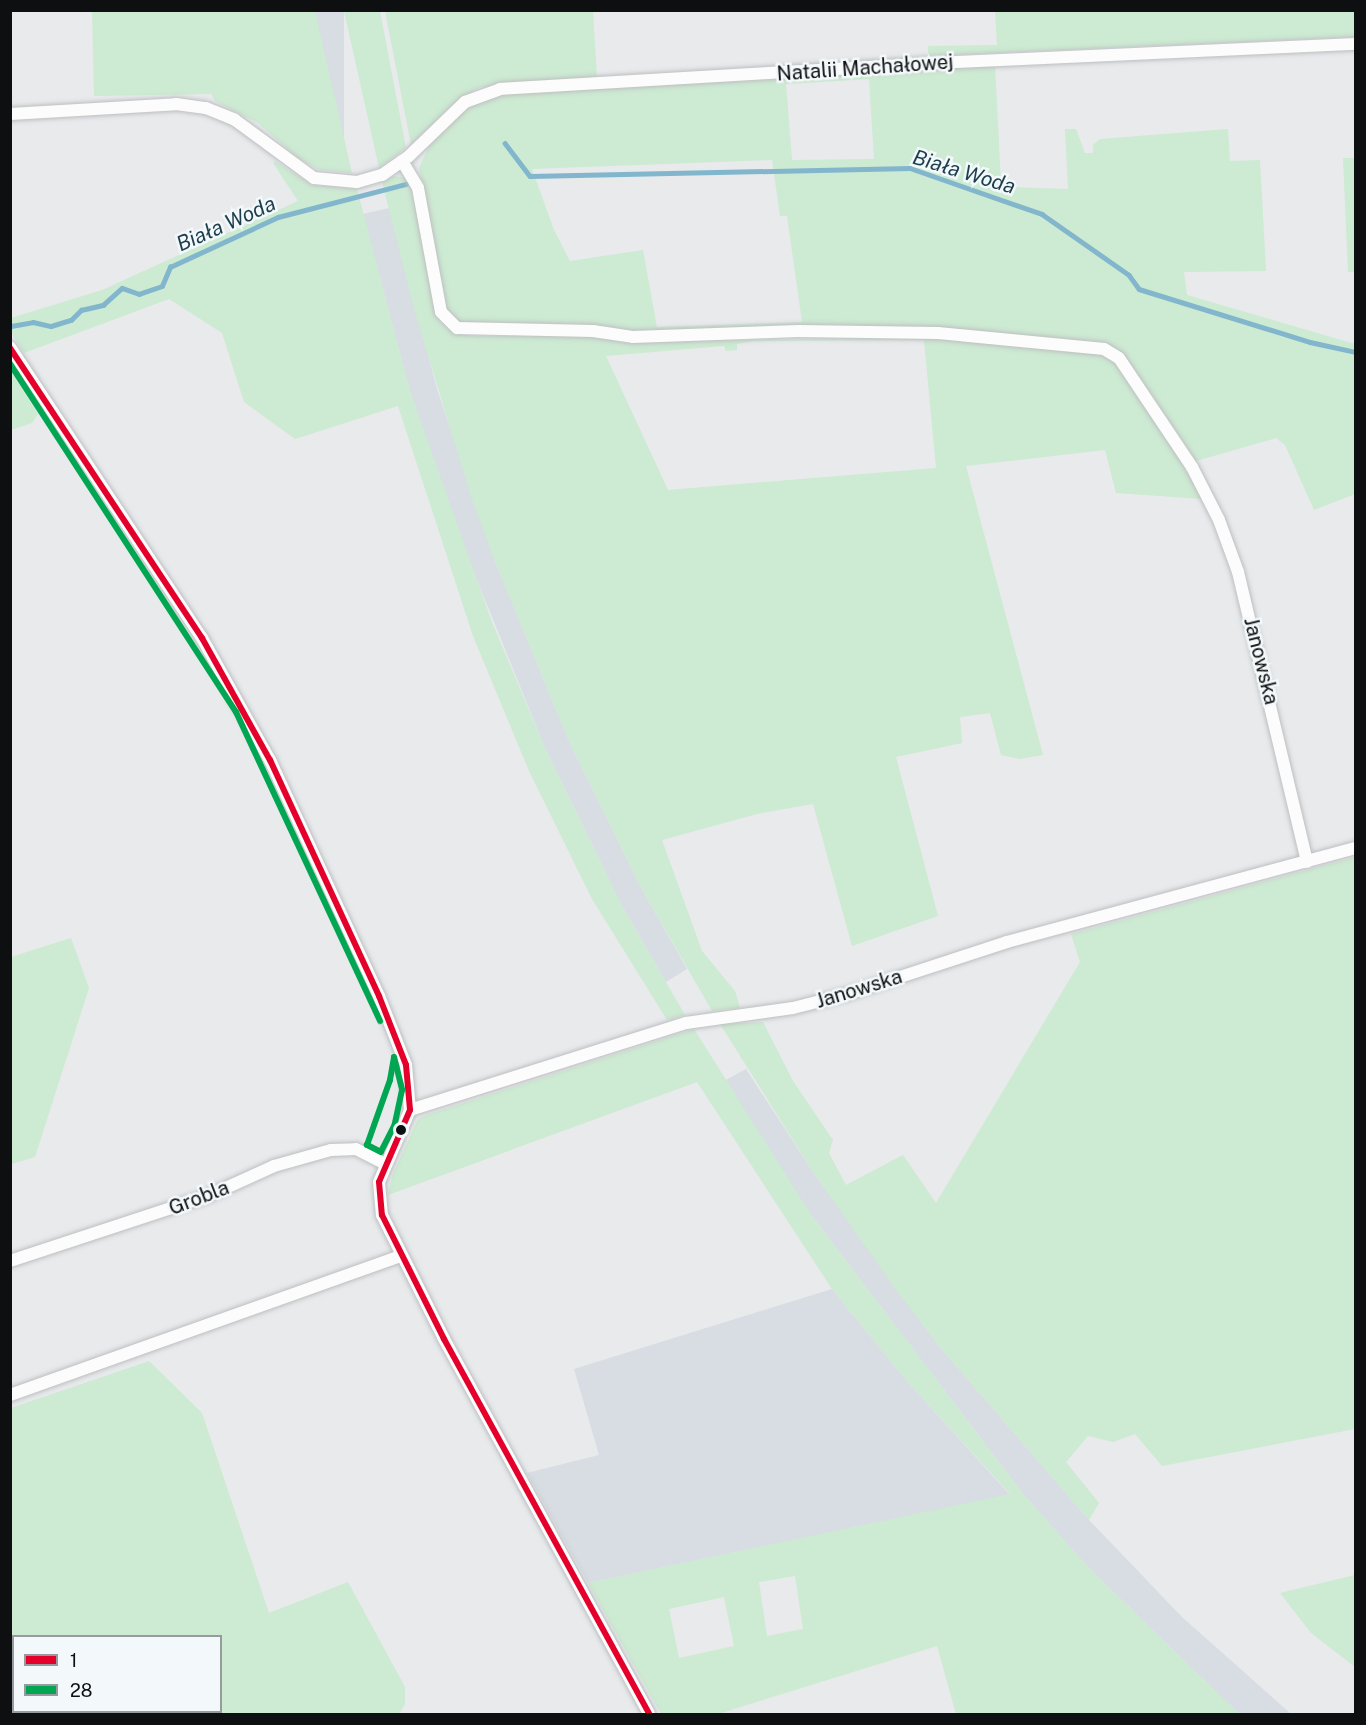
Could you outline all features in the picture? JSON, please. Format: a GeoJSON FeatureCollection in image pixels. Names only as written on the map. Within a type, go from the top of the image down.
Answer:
{"type":"FeatureCollection","features":[{"type":"Feature","properties":{"kind":"street","name":"Natalii Machałowej"},"geometry":{"type":"LineString","coordinates":[[10,114],[176,104],[206,108],[235,120],[314,178],[357,182],[382,176],[402,161],[465,102],[500,89],[935,63],[1356,44]]}},
{"type":"Feature","properties":{"kind":"street","name":"Janowska"},"geometry":{"type":"LineString","coordinates":[[402,161],[418,188],[441,312],[457,328],[593,331],[633,337],[798,331],[938,333],[1104,349],[1132,372],[1192,467],[1219,520],[1238,572],[1307,862]]}},
{"type":"Feature","properties":{"kind":"street"},"geometry":{"type":"LineString","coordinates":[[10,348],[202,638],[256,729],[401,1050],[411,1090],[410,1110],[379,1182],[380,1207],[400,1256],[649,1714]]}},
{"type":"Feature","properties":{"kind":"street","name":"Janowska"},"geometry":{"type":"LineString","coordinates":[[410,1110],[686,1023],[793,1008],[841,996],[1007,942],[1356,848]]}},
{"type":"Feature","properties":{"kind":"street","name":"Grobla"},"geometry":{"type":"LineString","coordinates":[[10,1261],[208,1196],[274,1166],[331,1150],[357,1149],[385,1164]]}},
{"type":"Feature","properties":{"kind":"street"},"geometry":{"type":"LineString","coordinates":[[10,1395],[400,1256]]}},
{"type":"Feature","properties":{"kind":"shaded area"},"geometry":{"type":"Polygon","coordinates":[[[315,11],[344,11],[344,160],[315,160],[315,11]]]}},
{"type":"Feature","properties":{"kind":"shaded area"},"geometry":{"type":"Polygon","coordinates":[[[389,208],[437,389],[494,559],[568,739],[639,884],[687,969],[666,982],[621,904],[545,748],[462,543],[410,391],[363,214],[389,208]]]}},
{"type":"Feature","properties":{"kind":"shaded area"},"geometry":{"type":"Polygon","coordinates":[[[746,1069],[813,1172],[938,1345],[1089,1520],[1182,1617],[1291,1714],[1239,1714],[1089,1568],[1024,1495],[812,1216],[724,1081],[746,1069]]]}},
{"type":"Feature","properties":{"kind":"shaded area"},"geometry":{"type":"Polygon","coordinates":[[[832,1289],[905,1379],[1010,1495],[588,1583],[527,1473],[599,1455],[574,1369],[832,1289]]]}},
{"type":"Feature","properties":{"kind":"green space"},"geometry":{"type":"Polygon","coordinates":[[[92,11],[315,11],[352,173],[320,170],[298,158],[258,123],[215,101],[211,94],[94,96],[92,11]]]}},
{"type":"Feature","properties":{"kind":"green space"},"geometry":{"type":"Polygon","coordinates":[[[344,11],[380,11],[406,148],[379,168],[344,11]]]}},
{"type":"Feature","properties":{"kind":"green space"},"geometry":{"type":"Polygon","coordinates":[[[385,11],[593,11],[597,79],[480,87],[456,101],[411,145],[385,11]]]}},
{"type":"Feature","properties":{"kind":"green space"},"geometry":{"type":"Polygon","coordinates":[[[995,11],[1355,11],[1355,37],[928,56],[928,46],[997,45],[995,11]]]}},
{"type":"Feature","properties":{"kind":"green space"},"geometry":{"type":"Polygon","coordinates":[[[995,64],[1001,183],[1011,187],[1068,189],[1065,129],[1076,129],[1085,153],[1093,153],[1093,145],[1100,139],[1228,129],[1230,161],[1260,160],[1266,271],[1184,272],[1187,295],[1355,344],[1355,494],[1314,510],[1285,445],[1276,438],[1196,461],[1125,356],[998,334],[634,332],[459,324],[444,306],[419,168],[429,146],[469,106],[499,94],[995,64]],[[869,79],[786,84],[792,160],[874,159],[869,79]],[[772,160],[532,169],[554,230],[570,261],[643,250],[657,327],[802,322],[787,216],[780,216],[772,160]]]}},
{"type":"Feature","properties":{"kind":"green space"},"geometry":{"type":"Polygon","coordinates":[[[1343,158],[1355,158],[1355,272],[1348,272],[1343,158]]]}},
{"type":"Feature","properties":{"kind":"green space"},"geometry":{"type":"Polygon","coordinates":[[[275,161],[312,185],[357,189],[410,391],[492,622],[545,748],[621,904],[685,1015],[667,1020],[592,899],[529,771],[473,636],[398,406],[295,439],[244,402],[222,333],[169,299],[24,353],[11,332],[11,318],[102,290],[298,201],[273,163],[275,161]]]}},
{"type":"Feature","properties":{"kind":"green space"},"geometry":{"type":"Polygon","coordinates":[[[395,176],[407,178],[414,188],[436,311],[440,322],[452,332],[473,336],[594,336],[620,342],[938,337],[1103,353],[1116,362],[1170,442],[1202,499],[1116,493],[1105,450],[966,466],[1043,755],[1019,759],[1001,755],[990,713],[960,717],[962,743],[896,757],[938,916],[852,946],[813,804],[757,814],[662,840],[702,951],[735,991],[740,1008],[712,1011],[639,884],[568,739],[494,559],[472,500],[416,316],[382,182],[395,176]],[[924,340],[754,341],[737,344],[737,350],[726,351],[724,346],[606,356],[668,490],[936,468],[924,340]]]}},
{"type":"Feature","properties":{"kind":"green space"},"geometry":{"type":"Polygon","coordinates":[[[11,372],[38,414],[32,423],[11,430],[11,372]]]}},
{"type":"Feature","properties":{"kind":"green space"},"geometry":{"type":"Polygon","coordinates":[[[1355,857],[1355,1429],[1162,1466],[1135,1434],[1113,1442],[1088,1436],[1066,1462],[1099,1503],[1089,1520],[938,1345],[894,1287],[813,1172],[720,1024],[763,1022],[793,1081],[833,1140],[829,1153],[846,1185],[903,1155],[936,1203],[1080,962],[1071,934],[1355,857]]]}},
{"type":"Feature","properties":{"kind":"green space"},"geometry":{"type":"Polygon","coordinates":[[[71,938],[89,988],[35,1157],[11,1164],[11,957],[71,938]]]}},
{"type":"Feature","properties":{"kind":"green space"},"geometry":{"type":"Polygon","coordinates":[[[694,1029],[812,1216],[1024,1495],[1089,1568],[1239,1714],[956,1714],[937,1646],[718,1714],[661,1714],[588,1583],[1010,1494],[905,1379],[832,1289],[697,1082],[388,1195],[392,1176],[418,1119],[694,1029]],[[795,1576],[759,1582],[767,1636],[803,1629],[795,1576]],[[724,1597],[669,1609],[679,1658],[734,1646],[724,1597]]]}},
{"type":"Feature","properties":{"kind":"green space"},"geometry":{"type":"Polygon","coordinates":[[[149,1361],[202,1413],[269,1613],[348,1582],[405,1687],[405,1704],[399,1714],[11,1714],[11,1408],[149,1361]]]}},
{"type":"Feature","properties":{"kind":"green space"},"geometry":{"type":"Polygon","coordinates":[[[1356,1575],[1355,1667],[1311,1633],[1280,1593],[1356,1575]]]}},
{"type":"Feature","properties":{"kind":"waterway","name":"Biała Woda"},"geometry":{"type":"LineString","coordinates":[[505,143],[530,176],[910,168],[1042,214],[1129,275],[1139,289],[1310,342],[1356,352]]}},
{"type":"Feature","properties":{"kind":"waterway","name":"Biała Woda"},"geometry":{"type":"LineString","coordinates":[[11,326],[33,322],[51,326],[71,320],[81,310],[103,305],[122,288],[139,294],[162,286],[170,267],[278,217],[406,184]]}},
{"type":"Feature","properties":{"kind":"transit line","name":"1"},"geometry":{"type":"LineString","coordinates":[[10,348],[202,638],[270,760],[379,996],[406,1065],[410,1110],[379,1182],[382,1215],[444,1339],[649,1714]]}},
{"type":"Feature","properties":{"kind":"transit line","name":"28"},"geometry":{"type":"LineString","coordinates":[[10,364],[236,712],[380,1021]]}},
{"type":"Feature","properties":{"kind":"transit line","name":"28"},"geometry":{"type":"LineString","coordinates":[[394,1057],[402,1090],[395,1124],[381,1152],[367,1145],[390,1080],[394,1057]]}}]}
